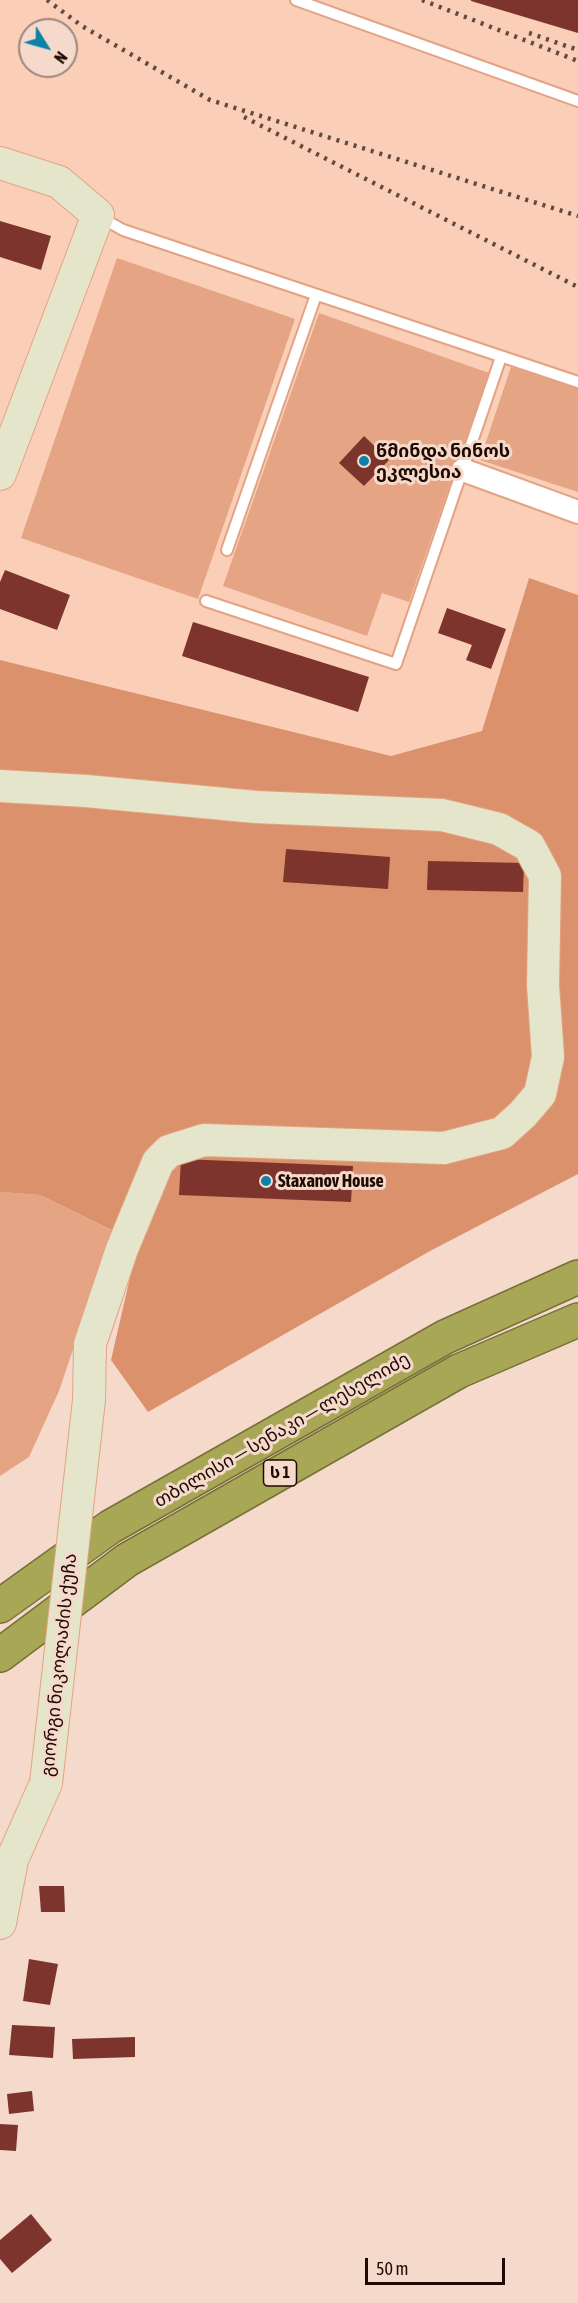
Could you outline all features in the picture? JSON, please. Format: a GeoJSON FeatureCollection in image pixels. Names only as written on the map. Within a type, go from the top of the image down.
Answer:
{"type":"FeatureCollection","features":[{"type":"Feature","properties":{"kind":"highway","name":"თბილისი — სენაკი — ლესელიძე"},"geometry":{"type":"LineString","coordinates":[[0,1606],[110,1527],[445,1337],[578,1277]]}},
{"type":"Feature","properties":{"kind":"highway","name":"თბილისი — სენაკი — ლესელიძე"},"geometry":{"type":"LineString","coordinates":[[0,1655],[127,1560],[459,1371],[578,1320]]}},
{"type":"Feature","properties":{"kind":"street"},"geometry":{"type":"LineString","coordinates":[[0,163],[59,182],[98,215],[0,474]]}},
{"type":"Feature","properties":{"kind":"street"},"geometry":{"type":"LineString","coordinates":[[463,470],[578,512]]}},
{"type":"Feature","properties":{"kind":"street","name":"გიორგი ნიკოლაძის ქუჩა"},"geometry":{"type":"LineString","coordinates":[[0,786],[86,791],[256,807],[442,815],[499,829],[529,846],[545,876],[543,985],[548,1057],[540,1094],[523,1114],[502,1132],[444,1148],[204,1140],[169,1151],[158,1162],[122,1249],[90,1344],[88,1400],[46,1783],[12,1860],[0,1923]]}},
{"type":"Feature","properties":{"kind":"lane"},"geometry":{"type":"LineString","coordinates":[[296,0],[578,101]]}},
{"type":"Feature","properties":{"kind":"lane"},"geometry":{"type":"LineString","coordinates":[[98,215],[123,230],[578,382]]}},
{"type":"Feature","properties":{"kind":"lane"},"geometry":{"type":"LineString","coordinates":[[227,550],[316,295]]}},
{"type":"Feature","properties":{"kind":"lane"},"geometry":{"type":"LineString","coordinates":[[206,601],[396,664],[501,357]]}},
{"type":"Feature","properties":{"kind":"shaded area"},"geometry":{"type":"Polygon","coordinates":[[[0,0],[578,0],[578,595],[529,578],[482,731],[391,756],[0,660],[0,0]],[[489,373],[382,592],[409,601],[489,373]]]}},
{"type":"Feature","properties":{"kind":"shaded area"},"geometry":{"type":"Polygon","coordinates":[[[117,258],[295,319],[198,599],[21,538],[117,258]]]}},
{"type":"Feature","properties":{"kind":"shaded area"},"geometry":{"type":"Polygon","coordinates":[[[319,313],[489,373],[409,602],[382,593],[367,636],[223,586],[319,313]]]}},
{"type":"Feature","properties":{"kind":"shaded area"},"geometry":{"type":"Polygon","coordinates":[[[511,367],[578,389],[578,492],[480,460],[511,367]]]}},
{"type":"Feature","properties":{"kind":"shaded area"},"geometry":{"type":"Polygon","coordinates":[[[529,578],[578,595],[578,1174],[430,1251],[148,1412],[111,1360],[138,1243],[40,1195],[0,1192],[0,660],[391,756],[482,731],[529,578]]]}},
{"type":"Feature","properties":{"kind":"shaded area"},"geometry":{"type":"Polygon","coordinates":[[[0,1192],[40,1195],[113,1231],[59,1391],[29,1457],[0,1476],[0,1192]]]}},
{"type":"Feature","properties":{"kind":"building"},"geometry":{"type":"Polygon","coordinates":[[[471,0],[578,0],[578,33],[471,1],[471,0]]]}},
{"type":"Feature","properties":{"kind":"building"},"geometry":{"type":"Polygon","coordinates":[[[0,221],[51,236],[41,270],[0,257],[0,221]]]}},
{"type":"Feature","properties":{"kind":"building","name":"წმინდა ნინოს ეკლესია"},"geometry":{"type":"Polygon","coordinates":[[[364,436],[389,460],[364,486],[339,463],[364,436]]]}},
{"type":"Feature","properties":{"kind":"building"},"geometry":{"type":"Polygon","coordinates":[[[5,570],[70,595],[57,630],[0,609],[0,582],[5,570]]]}},
{"type":"Feature","properties":{"kind":"building"},"geometry":{"type":"Polygon","coordinates":[[[447,608],[506,629],[491,669],[466,660],[472,645],[438,633],[447,608]]]}},
{"type":"Feature","properties":{"kind":"building"},"geometry":{"type":"Polygon","coordinates":[[[193,622],[369,677],[358,712],[182,656],[193,622]]]}},
{"type":"Feature","properties":{"kind":"building"},"geometry":{"type":"Polygon","coordinates":[[[286,849],[390,857],[388,889],[283,882],[286,849]]]}},
{"type":"Feature","properties":{"kind":"building"},"geometry":{"type":"Polygon","coordinates":[[[428,861],[524,863],[523,892],[427,890],[428,861]]]}},
{"type":"Feature","properties":{"kind":"building","name":"Staxanov House"},"geometry":{"type":"Polygon","coordinates":[[[181,1159],[353,1166],[351,1202],[179,1195],[181,1159]]]}},
{"type":"Feature","properties":{"kind":"building"},"geometry":{"type":"Polygon","coordinates":[[[39,1886],[64,1886],[65,1912],[41,1912],[39,1886]]]}},
{"type":"Feature","properties":{"kind":"building"},"geometry":{"type":"Polygon","coordinates":[[[29,1959],[58,1964],[50,2005],[23,2001],[29,1959]]]}},
{"type":"Feature","properties":{"kind":"building"},"geometry":{"type":"Polygon","coordinates":[[[12,2025],[55,2027],[53,2058],[9,2055],[12,2025]]]}},
{"type":"Feature","properties":{"kind":"building"},"geometry":{"type":"Polygon","coordinates":[[[135,2037],[135,2057],[73,2059],[72,2039],[135,2037]]]}},
{"type":"Feature","properties":{"kind":"building"},"geometry":{"type":"Polygon","coordinates":[[[32,2091],[34,2111],[9,2114],[7,2094],[32,2091]]]}},
{"type":"Feature","properties":{"kind":"building"},"geometry":{"type":"Polygon","coordinates":[[[0,2124],[18,2125],[16,2151],[0,2150],[0,2124]]]}},
{"type":"Feature","properties":{"kind":"building"},"geometry":{"type":"Polygon","coordinates":[[[31,2214],[52,2240],[12,2273],[0,2259],[0,2240],[31,2214]]]}},
{"type":"Feature","properties":{"kind":"railway"},"geometry":{"type":"LineString","coordinates":[[47,0],[82,26],[210,100],[578,216]]}},
{"type":"Feature","properties":{"kind":"railway"},"geometry":{"type":"LineString","coordinates":[[422,0],[578,61]]}},
{"type":"Feature","properties":{"kind":"railway"},"geometry":{"type":"LineString","coordinates":[[529,33],[578,50]]}},
{"type":"Feature","properties":{"kind":"railway"},"geometry":{"type":"LineString","coordinates":[[244,117],[578,287]]}},
{"type":"Feature","properties":{"kind":"place","name":"წმინდა ნინოს ეკლესია"},"geometry":{"type":"Point","coordinates":[364,461]}},
{"type":"Feature","properties":{"kind":"place","name":"Staxanov House"},"geometry":{"type":"Point","coordinates":[266,1181]}}]}
